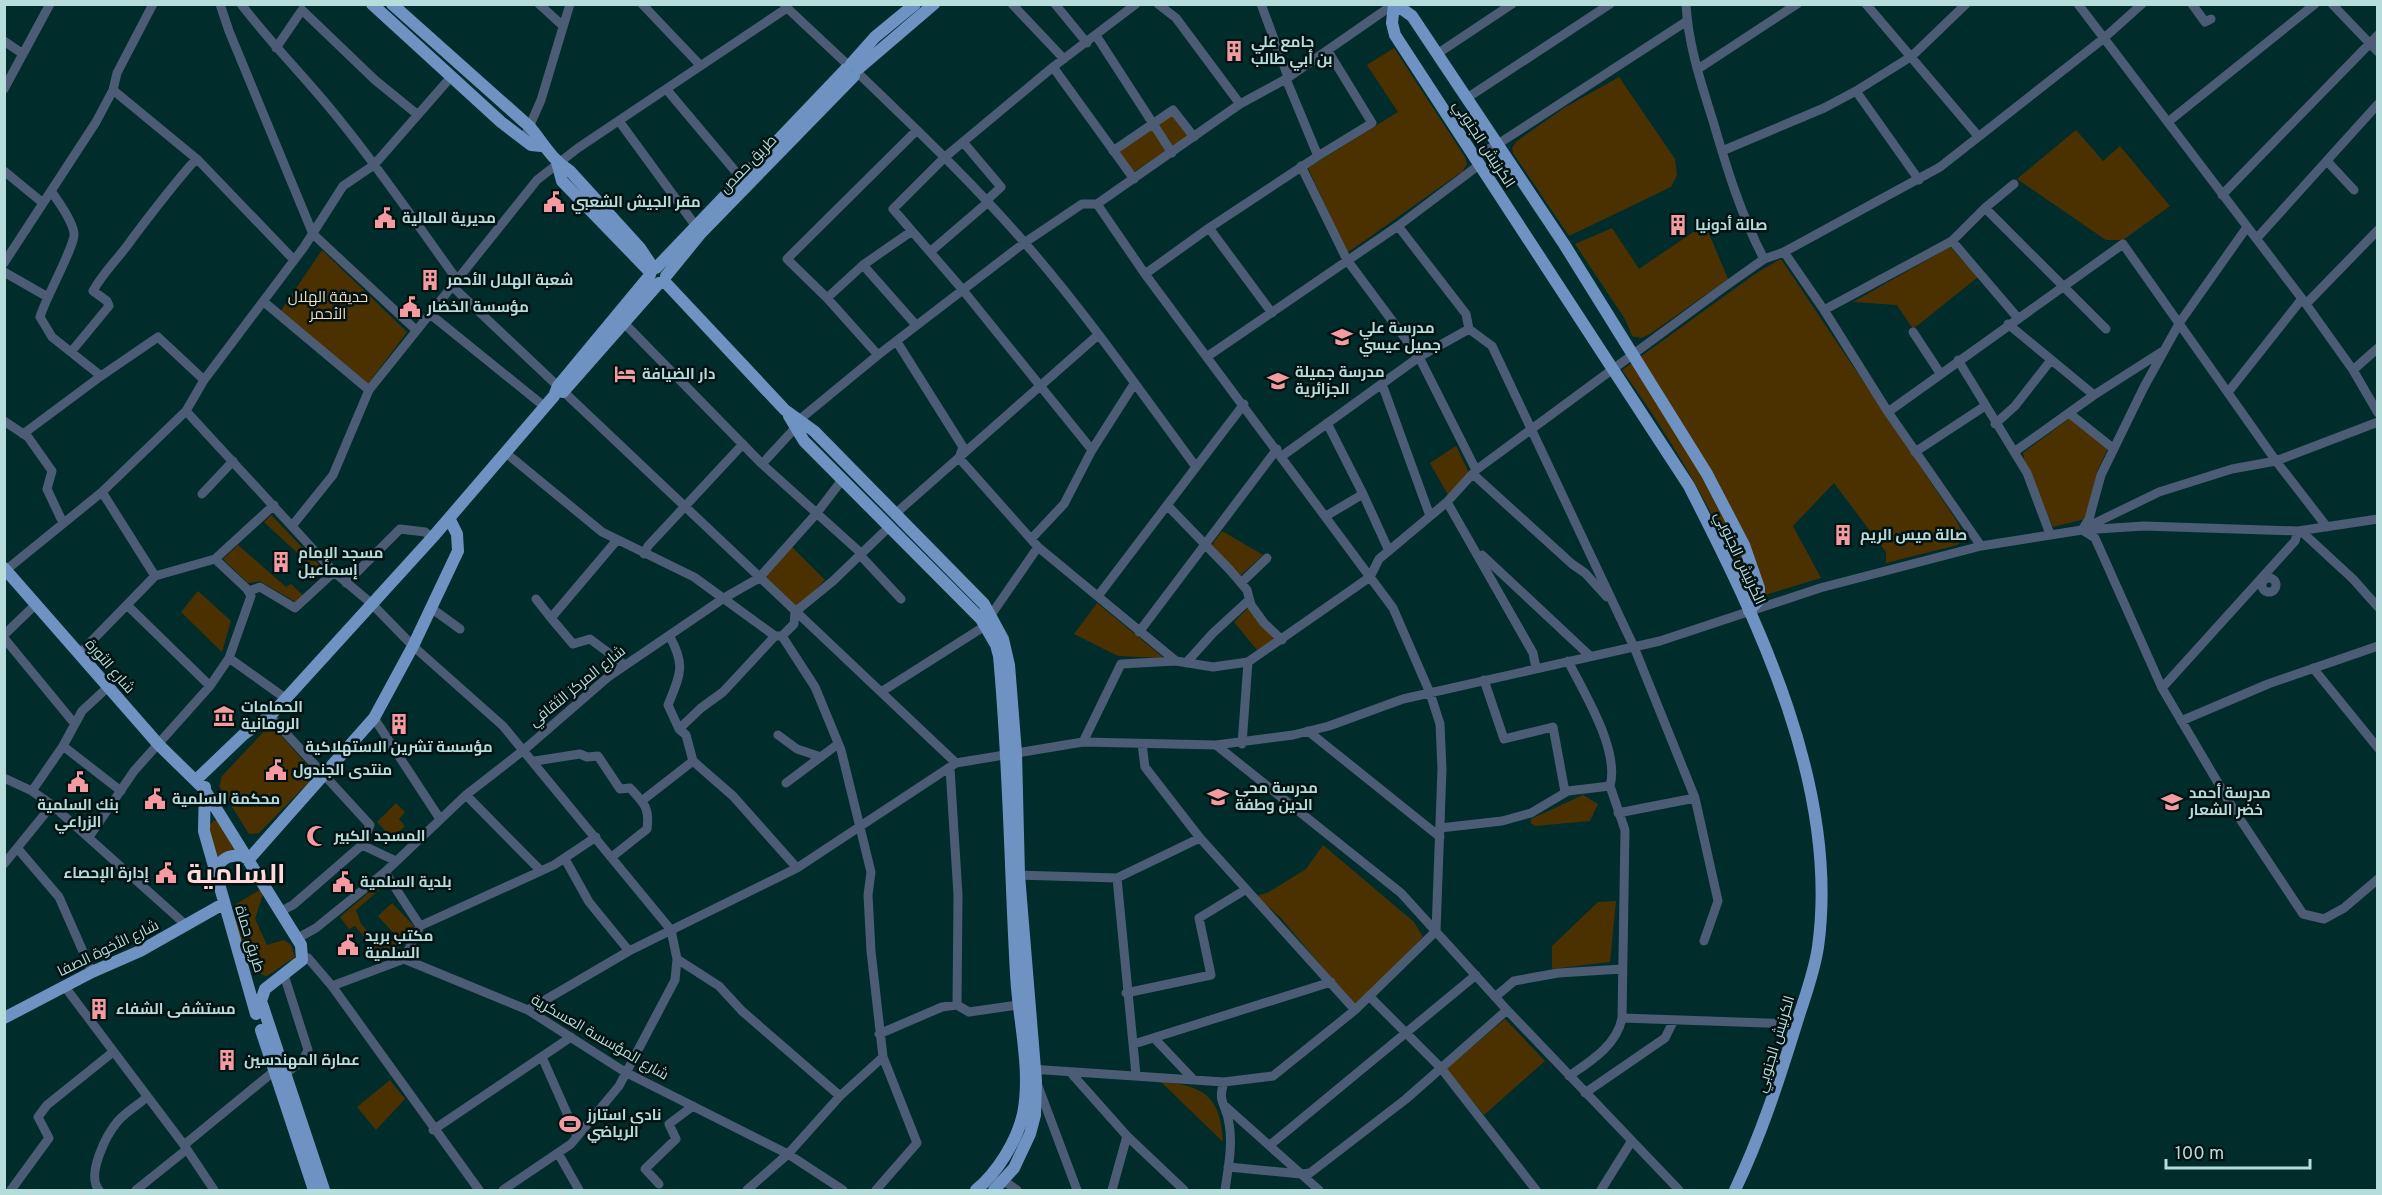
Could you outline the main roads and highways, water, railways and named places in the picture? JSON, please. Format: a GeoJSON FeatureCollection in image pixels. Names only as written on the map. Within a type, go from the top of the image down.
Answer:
{"type":"FeatureCollection","features":[{"type":"Feature","properties":{"kind":"main road"},"geometry":{"type":"LineString","coordinates":[[393,4],[531,127],[541,146],[578,180],[640,248],[657,275],[798,424],[804,441],[889,527],[988,620]]}},
{"type":"Feature","properties":{"kind":"main road"},"geometry":{"type":"LineString","coordinates":[[853,69],[875,37],[915,4]]}},
{"type":"Feature","properties":{"kind":"main road"},"geometry":{"type":"LineString","coordinates":[[853,69],[934,4]]}},
{"type":"Feature","properties":{"kind":"main road"},"geometry":{"type":"LineString","coordinates":[[1394,4],[1412,16],[1498,144],[1564,244],[1707,474],[1744,545],[1761,594],[1749,611]]}},
{"type":"Feature","properties":{"kind":"main road","name":"الكرنيش الجنوبي"},"geometry":{"type":"LineString","coordinates":[[1394,4],[1392,23],[1395,35],[1689,486],[1768,655],[1795,732],[1813,803],[1820,854],[1821,918],[1818,948],[1810,982],[1770,1108],[1734,1191]]}},
{"type":"Feature","properties":{"kind":"main road"},"geometry":{"type":"LineString","coordinates":[[372,5],[450,78],[522,139],[531,145],[541,146]]}},
{"type":"Feature","properties":{"kind":"main road","name":"طريق حمص"},"geometry":{"type":"LineString","coordinates":[[558,391],[624,323],[695,225],[853,69]]}},
{"type":"Feature","properties":{"kind":"main road","name":"طريق حمص"},"geometry":{"type":"LineString","coordinates":[[200,785],[207,781],[254,729],[270,716],[432,538],[657,275],[701,233],[853,69]]}},
{"type":"Feature","properties":{"kind":"main road"},"geometry":{"type":"LineString","coordinates":[[798,424],[814,431],[984,604],[999,656],[1011,754],[1018,1005],[1031,1073],[1023,1116],[1000,1163],[976,1191]]}},
{"type":"Feature","properties":{"kind":"main road"},"geometry":{"type":"LineString","coordinates":[[249,859],[374,718],[413,646],[458,551],[457,534],[449,518]]}},
{"type":"Feature","properties":{"kind":"main road","name":"شارع الثورة"},"geometry":{"type":"LineString","coordinates":[[5,569],[159,745],[200,785]]}},
{"type":"Feature","properties":{"kind":"main road"},"geometry":{"type":"LineString","coordinates":[[200,785],[249,859]]}},
{"type":"Feature","properties":{"kind":"main road","name":"طريق حماة"},"geometry":{"type":"LineString","coordinates":[[200,785],[203,822],[223,904],[279,1073],[324,1191]]}},
{"type":"Feature","properties":{"kind":"main road"},"geometry":{"type":"LineString","coordinates":[[215,873],[221,861],[229,856],[236,855],[249,859]]}},
{"type":"Feature","properties":{"kind":"main road","name":"طريق حماة"},"geometry":{"type":"LineString","coordinates":[[249,859],[279,912],[297,938],[303,956],[299,964],[269,985],[262,994],[262,1006],[314,1191]]}},
{"type":"Feature","properties":{"kind":"main road"},"geometry":{"type":"LineString","coordinates":[[994,1191],[1004,1181],[1022,1152],[1035,1115],[1015,875]]}},
{"type":"Feature","properties":{"kind":"main road","name":"شارع الأخوة الصفا"},"geometry":{"type":"LineString","coordinates":[[4,1018],[92,972],[140,951],[223,904]]}},
{"type":"Feature","properties":{"kind":"main road"},"geometry":{"type":"LineString","coordinates":[[247,979],[257,985],[269,985]]}},
{"type":"Feature","properties":{"kind":"place","name":"جامع علي بن أبي طالب"},"geometry":{"type":"Point","coordinates":[1234,51]}},
{"type":"Feature","properties":{"kind":"place","name":"مقر الجيش الشعبي"},"geometry":{"type":"Point","coordinates":[554,202]}},
{"type":"Feature","properties":{"kind":"place","name":"مديرية المالية"},"geometry":{"type":"Point","coordinates":[385,218]}},
{"type":"Feature","properties":{"kind":"place","name":"صالة أدونيا"},"geometry":{"type":"Point","coordinates":[1678,225]}},
{"type":"Feature","properties":{"kind":"place","name":"شعبة الهلال الأحمر"},"geometry":{"type":"Point","coordinates":[430,280]}},
{"type":"Feature","properties":{"kind":"place","name":"مؤسسة الخضار"},"geometry":{"type":"Point","coordinates":[410,307]}},
{"type":"Feature","properties":{"kind":"place","name":"مدرسة علي جميل عيسي"},"geometry":{"type":"Point","coordinates":[1342,337]}},
{"type":"Feature","properties":{"kind":"place","name":"دار الضيافة"},"geometry":{"type":"Point","coordinates":[625,374]}},
{"type":"Feature","properties":{"kind":"place","name":"مدرسة جميلة الجزائرية"},"geometry":{"type":"Point","coordinates":[1278,381]}},
{"type":"Feature","properties":{"kind":"place","name":"صالة ميس الريم"},"geometry":{"type":"Point","coordinates":[1843,535]}},
{"type":"Feature","properties":{"kind":"place","name":"مسجد الإمام إسماعيل"},"geometry":{"type":"Point","coordinates":[281,562]}},
{"type":"Feature","properties":{"kind":"place","name":"الحمامات الرومانية"},"geometry":{"type":"Point","coordinates":[224,716]}},
{"type":"Feature","properties":{"kind":"place","name":"مؤسسة تشرين الاستهلاكية"},"geometry":{"type":"Point","coordinates":[399,724]}},
{"type":"Feature","properties":{"kind":"place","name":"منتدى الجندول"},"geometry":{"type":"Point","coordinates":[276,770]}},
{"type":"Feature","properties":{"kind":"place","name":"بنك السلمية الزراعي"},"geometry":{"type":"Point","coordinates":[78,782]}},
{"type":"Feature","properties":{"kind":"place","name":"مدرسة محي الدين وطفة"},"geometry":{"type":"Point","coordinates":[1218,797]}},
{"type":"Feature","properties":{"kind":"place","name":"محكمة السلمية"},"geometry":{"type":"Point","coordinates":[155,799]}},
{"type":"Feature","properties":{"kind":"place","name":"مدرسة أحمد خضر الشعار"},"geometry":{"type":"Point","coordinates":[2172,802]}},
{"type":"Feature","properties":{"kind":"place","name":"المسجد الكبير"},"geometry":{"type":"Point","coordinates":[317,836]}},
{"type":"Feature","properties":{"kind":"place","name":"إدارة الإحصاء"},"geometry":{"type":"Point","coordinates":[166,873]}},
{"type":"Feature","properties":{"kind":"place","name":"بلدية السلمية"},"geometry":{"type":"Point","coordinates":[343,882]}},
{"type":"Feature","properties":{"kind":"place","name":"مكتب بريد السلمية"},"geometry":{"type":"Point","coordinates":[348,945]}},
{"type":"Feature","properties":{"kind":"place","name":"مستشفى الشفاء"},"geometry":{"type":"Point","coordinates":[99,1009]}},
{"type":"Feature","properties":{"kind":"place","name":"عمارة المهندسين"},"geometry":{"type":"Point","coordinates":[227,1060]}},
{"type":"Feature","properties":{"kind":"place","name":"نادي استارز الرياضي"},"geometry":{"type":"Point","coordinates":[570,1124]}},
{"type":"Feature","properties":{"kind":"district","name":"السلمية"},"geometry":{"type":"Point","coordinates":[236,874]}},
{"type":"Feature","properties":{"kind":"park label","name":"حديقة الهلال الأحمر"},"geometry":{"type":"Point","coordinates":[328,306]}}]}
